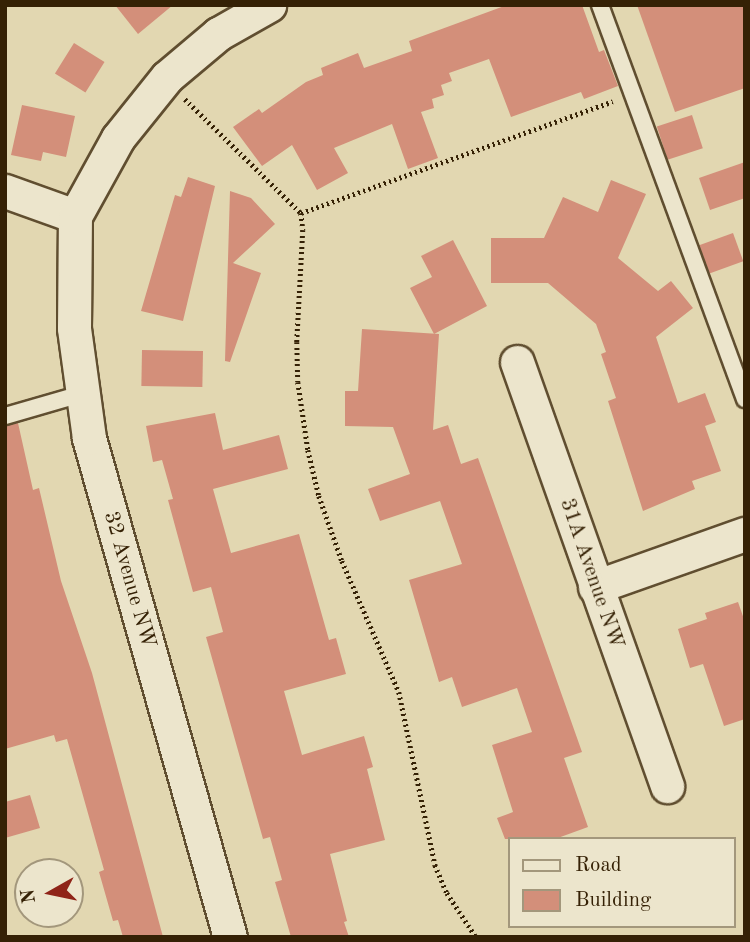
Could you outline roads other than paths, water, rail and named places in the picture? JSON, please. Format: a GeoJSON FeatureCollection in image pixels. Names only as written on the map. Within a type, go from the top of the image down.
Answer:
{"type":"FeatureCollection","features":[{"type":"Feature","properties":{"kind":"street"},"geometry":{"type":"LineString","coordinates":[[5,191],[75,216],[118,138],[167,78],[218,34],[269,5]]}},
{"type":"Feature","properties":{"kind":"street","name":"32 Avenue NW"},"geometry":{"type":"LineString","coordinates":[[75,216],[74,328],[89,438],[230,937]]}},
{"type":"Feature","properties":{"kind":"street","name":"31A Avenue NW"},"geometry":{"type":"LineString","coordinates":[[517,362],[594,587],[667,786]]}},
{"type":"Feature","properties":{"kind":"street"},"geometry":{"type":"LineString","coordinates":[[594,587],[745,534]]}},
{"type":"Feature","properties":{"kind":"lane"},"geometry":{"type":"LineString","coordinates":[[600,5],[745,400]]}},
{"type":"Feature","properties":{"kind":"lane"},"geometry":{"type":"LineString","coordinates":[[5,416],[81,394]]}}]}
